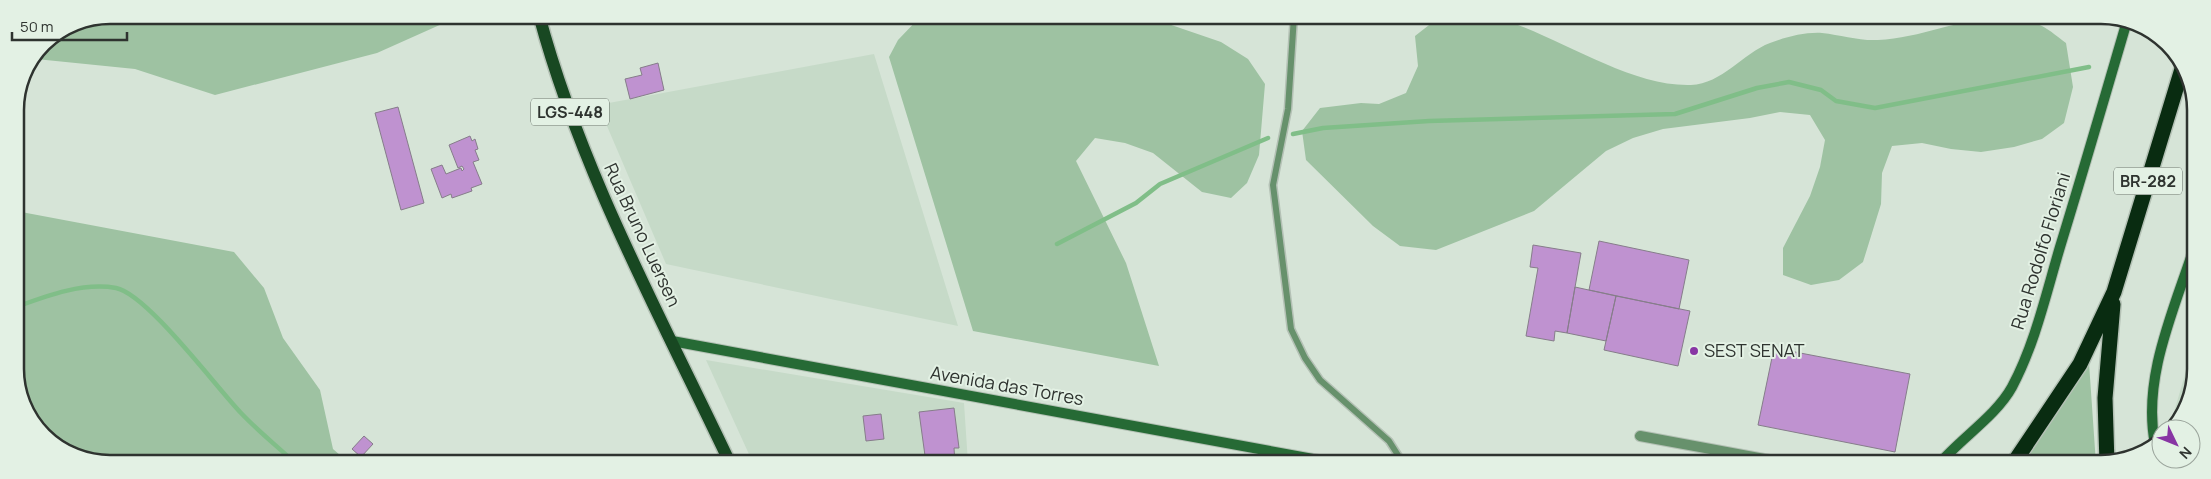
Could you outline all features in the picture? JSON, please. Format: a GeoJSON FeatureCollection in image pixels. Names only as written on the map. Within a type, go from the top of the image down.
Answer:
{"type":"FeatureCollection","features":[{"type":"Feature","properties":{"kind":"highway","name":"BR-282"},"geometry":{"type":"LineString","coordinates":[[2019,455],[2080,364],[2114,292],[2180,76]]}},
{"type":"Feature","properties":{"kind":"highway","name":"BR-282"},"geometry":{"type":"LineString","coordinates":[[2108,455],[2105,398],[2114,292]]}},
{"type":"Feature","properties":{"kind":"main road","name":"Rua Bruno Luersen"},"geometry":{"type":"LineString","coordinates":[[542,24],[579,139],[608,205],[726,455]]}},
{"type":"Feature","properties":{"kind":"main road","name":"Rua Rodolfo Floriani"},"geometry":{"type":"LineString","coordinates":[[1947,455],[1957,443],[1996,409],[2012,388],[2040,314],[2125,27]]}},
{"type":"Feature","properties":{"kind":"main road"},"geometry":{"type":"LineString","coordinates":[[2151,419],[2155,378],[2187,271]]}},
{"type":"Feature","properties":{"kind":"main road","name":"Avenida das Torres"},"geometry":{"type":"LineString","coordinates":[[672,341],[1292,455]]}},
{"type":"Feature","properties":{"kind":"street"},"geometry":{"type":"LineString","coordinates":[[1640,436],[1743,455]]}},
{"type":"Feature","properties":{"kind":"lane"},"geometry":{"type":"LineString","coordinates":[[1293,24],[1288,109],[1273,185],[1291,328],[1305,358],[1320,380],[1389,441],[1398,455]]}},
{"type":"Feature","properties":{"kind":"shaded area"},"geometry":{"type":"Polygon","coordinates":[[[99,24],[442,24],[377,53],[215,95],[135,69],[41,60],[53,45],[67,35],[82,28],[99,24]]]}},
{"type":"Feature","properties":{"kind":"shaded area"},"geometry":{"type":"Polygon","coordinates":[[[913,24],[1168,24],[1221,42],[1248,59],[1265,84],[1259,155],[1247,183],[1231,198],[1202,192],[1153,153],[1125,143],[1095,138],[1076,161],[1126,263],[1159,366],[973,331],[889,57],[898,40],[913,24]]]}},
{"type":"Feature","properties":{"kind":"shaded area"},"geometry":{"type":"Polygon","coordinates":[[[1430,24],[1515,24],[1599,61],[1646,79],[1669,84],[1691,85],[1713,79],[1760,48],[1796,35],[1822,33],[1857,39],[1878,40],[1920,34],[1956,24],[2035,24],[2042,26],[2066,43],[2073,87],[2064,123],[2042,139],[2014,147],[1981,152],[1951,149],[1922,143],[1892,146],[1882,173],[1881,204],[1863,262],[1839,280],[1811,285],[1783,275],[1783,248],[1810,196],[1820,167],[1825,140],[1810,115],[1780,112],[1750,118],[1663,129],[1633,138],[1606,151],[1534,211],[1436,250],[1400,246],[1373,226],[1306,160],[1302,131],[1320,108],[1361,103],[1379,104],[1406,93],[1418,66],[1415,36],[1430,24]]]}},
{"type":"Feature","properties":{"kind":"shaded area"},"geometry":{"type":"Polygon","coordinates":[[[874,54],[958,326],[666,264],[598,105],[874,54]]]}},
{"type":"Feature","properties":{"kind":"shaded area"},"geometry":{"type":"Polygon","coordinates":[[[24,213],[234,252],[264,288],[283,338],[320,390],[333,449],[340,455],[110,455],[82,451],[62,441],[42,421],[28,397],[25,386],[24,213]]]}},
{"type":"Feature","properties":{"kind":"shaded area"},"geometry":{"type":"Polygon","coordinates":[[[706,360],[964,403],[967,455],[749,455],[706,360]]]}},
{"type":"Feature","properties":{"kind":"shaded area"},"geometry":{"type":"Polygon","coordinates":[[[2089,363],[2095,455],[2026,455],[2089,363]]]}},
{"type":"Feature","properties":{"kind":"shaded area"},"geometry":{"type":"Polygon","coordinates":[[[2187,368],[2186,386],[2173,417],[2187,368]]]}},
{"type":"Feature","properties":{"kind":"building"},"geometry":{"type":"Polygon","coordinates":[[[658,63],[664,90],[630,99],[625,79],[642,75],[640,68],[658,63]]]}},
{"type":"Feature","properties":{"kind":"building"},"geometry":{"type":"Polygon","coordinates":[[[398,107],[424,203],[401,210],[375,113],[398,107]]]}},
{"type":"Feature","properties":{"kind":"building"},"geometry":{"type":"Polygon","coordinates":[[[470,136],[472,141],[475,139],[478,149],[475,150],[479,160],[473,162],[482,184],[471,188],[472,191],[452,198],[451,194],[442,198],[431,169],[442,165],[446,174],[461,168],[462,171],[464,169],[462,166],[458,168],[449,145],[470,136]]]}},
{"type":"Feature","properties":{"kind":"building"},"geometry":{"type":"Polygon","coordinates":[[[1599,241],[1689,260],[1679,309],[1589,290],[1599,241]]]}},
{"type":"Feature","properties":{"kind":"building"},"geometry":{"type":"Polygon","coordinates":[[[1533,245],[1581,253],[1567,333],[1555,331],[1554,341],[1526,336],[1538,268],[1530,267],[1533,245]]]}},
{"type":"Feature","properties":{"kind":"building"},"geometry":{"type":"Polygon","coordinates":[[[1575,287],[1616,296],[1606,341],[1567,333],[1575,287]]]}},
{"type":"Feature","properties":{"kind":"building"},"geometry":{"type":"Polygon","coordinates":[[[1616,296],[1690,311],[1678,366],[1604,350],[1616,296]]]}},
{"type":"Feature","properties":{"kind":"building"},"geometry":{"type":"Polygon","coordinates":[[[1774,348],[1910,374],[1895,452],[1758,425],[1774,348]]]}},
{"type":"Feature","properties":{"kind":"building"},"geometry":{"type":"Polygon","coordinates":[[[954,408],[959,448],[954,448],[954,455],[925,455],[919,412],[954,408]]]}},
{"type":"Feature","properties":{"kind":"building"},"geometry":{"type":"Polygon","coordinates":[[[881,414],[884,439],[866,441],[863,416],[881,414]]]}},
{"type":"Feature","properties":{"kind":"building"},"geometry":{"type":"Polygon","coordinates":[[[364,436],[373,444],[363,455],[359,455],[352,449],[364,436]]]}},
{"type":"Feature","properties":{"kind":"waterway"},"geometry":{"type":"LineString","coordinates":[[1293,134],[1323,128],[1429,121],[1675,114],[1757,88],[1789,82],[1821,90],[1836,101],[1875,108],[2089,67]]}},
{"type":"Feature","properties":{"kind":"waterway"},"geometry":{"type":"LineString","coordinates":[[1057,244],[1136,203],[1160,184],[1268,138]]}},
{"type":"Feature","properties":{"kind":"waterway"},"geometry":{"type":"LineString","coordinates":[[24,304],[78,288],[116,288],[129,294],[163,323],[247,420],[286,455]]}},
{"type":"Feature","properties":{"kind":"place","name":"SEST SENAT"},"geometry":{"type":"Point","coordinates":[1694,351]}}]}
